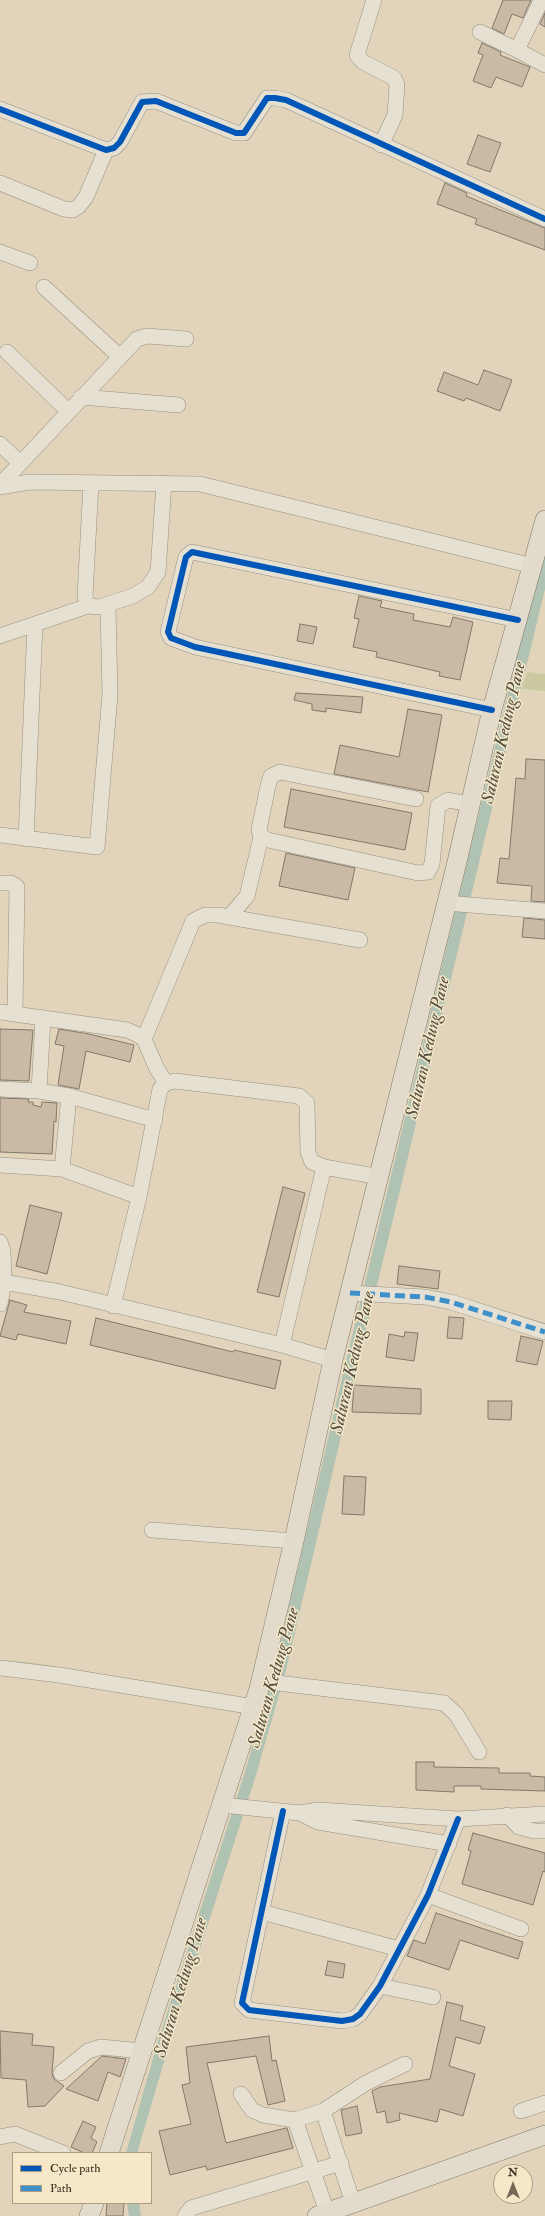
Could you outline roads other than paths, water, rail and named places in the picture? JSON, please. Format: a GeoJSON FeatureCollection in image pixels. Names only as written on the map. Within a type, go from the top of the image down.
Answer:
{"type":"FeatureCollection","features":[{"type":"Feature","properties":{"kind":"main road"},"geometry":{"type":"LineString","coordinates":[[110,2152],[142,2050],[225,1805],[254,1707],[265,1682],[333,1360],[355,1293],[380,1177],[449,903],[469,804],[492,710],[545,520]]}},
{"type":"Feature","properties":{"kind":"main road"},"geometry":{"type":"LineString","coordinates":[[322,2214],[545,2135]]}},
{"type":"Feature","properties":{"kind":"main road"},"geometry":{"type":"LineString","coordinates":[[89,2216],[94,2204]]}},
{"type":"Feature","properties":{"kind":"street"},"geometry":{"type":"LineString","coordinates":[[374,0],[357,55],[362,62],[394,78],[397,85],[395,115],[381,145]]}},
{"type":"Feature","properties":{"kind":"street"},"geometry":{"type":"LineString","coordinates":[[517,50],[540,3]]}},
{"type":"Feature","properties":{"kind":"street"},"geometry":{"type":"LineString","coordinates":[[480,32],[545,65]]}},
{"type":"Feature","properties":{"kind":"street"},"geometry":{"type":"LineString","coordinates":[[1,113],[106,150],[114,148],[120,142],[142,102],[156,101],[236,133],[244,133],[266,98],[286,100],[381,145],[545,219]]}},
{"type":"Feature","properties":{"kind":"street"},"geometry":{"type":"LineString","coordinates":[[0,183],[64,208],[73,210],[79,206],[86,197],[106,150]]}},
{"type":"Feature","properties":{"kind":"street"},"geometry":{"type":"LineString","coordinates":[[0,252],[30,263]]}},
{"type":"Feature","properties":{"kind":"street"},"geometry":{"type":"LineString","coordinates":[[44,287],[119,356]]}},
{"type":"Feature","properties":{"kind":"street"},"geometry":{"type":"LineString","coordinates":[[0,486],[119,356],[137,339],[147,336],[186,339]]}},
{"type":"Feature","properties":{"kind":"street"},"geometry":{"type":"LineString","coordinates":[[7,352],[68,411]]}},
{"type":"Feature","properties":{"kind":"street"},"geometry":{"type":"LineString","coordinates":[[81,398],[178,405]]}},
{"type":"Feature","properties":{"kind":"street"},"geometry":{"type":"LineString","coordinates":[[0,444],[20,463]]}},
{"type":"Feature","properties":{"kind":"street"},"geometry":{"type":"LineString","coordinates":[[0,486],[29,482],[200,484],[533,566]]}},
{"type":"Feature","properties":{"kind":"street"},"geometry":{"type":"LineString","coordinates":[[88,606],[85,588],[91,483]]}},
{"type":"Feature","properties":{"kind":"street"},"geometry":{"type":"LineString","coordinates":[[0,636],[88,606],[108,606],[148,588],[158,572],[164,483]]}},
{"type":"Feature","properties":{"kind":"street"},"geometry":{"type":"LineString","coordinates":[[492,710],[195,647],[171,638],[168,632],[186,557],[192,552],[518,620]]}},
{"type":"Feature","properties":{"kind":"street"},"geometry":{"type":"LineString","coordinates":[[0,836],[97,847],[110,695],[108,606]]}},
{"type":"Feature","properties":{"kind":"street"},"geometry":{"type":"LineString","coordinates":[[26,839],[35,624]]}},
{"type":"Feature","properties":{"kind":"street"},"geometry":{"type":"LineString","coordinates":[[230,916],[247,896],[261,837],[258,830],[271,776],[280,772],[416,799]]}},
{"type":"Feature","properties":{"kind":"street"},"geometry":{"type":"LineString","coordinates":[[261,837],[268,840],[403,870],[418,873],[428,872],[432,864],[438,806],[448,800],[469,804]]}},
{"type":"Feature","properties":{"kind":"street"},"geometry":{"type":"LineString","coordinates":[[0,883],[10,883],[17,887],[15,1012]]}},
{"type":"Feature","properties":{"kind":"street"},"geometry":{"type":"LineString","coordinates":[[449,903],[545,911]]}},
{"type":"Feature","properties":{"kind":"street"},"geometry":{"type":"LineString","coordinates":[[144,1039],[193,921],[205,915],[230,916],[360,940]]}},
{"type":"Feature","properties":{"kind":"street"},"geometry":{"type":"LineString","coordinates":[[0,1012],[15,1012],[43,1018],[127,1030],[144,1039],[157,1069],[166,1083]]}},
{"type":"Feature","properties":{"kind":"street"},"geometry":{"type":"LineString","coordinates":[[39,1091],[43,1018]]}},
{"type":"Feature","properties":{"kind":"street"},"geometry":{"type":"LineString","coordinates":[[113,1306],[139,1197],[160,1089],[166,1083],[175,1081],[298,1096],[307,1103],[308,1152],[312,1162],[324,1167],[380,1177]]}},
{"type":"Feature","properties":{"kind":"street"},"geometry":{"type":"LineString","coordinates":[[0,1089],[39,1091],[69,1096],[154,1120]]}},
{"type":"Feature","properties":{"kind":"street"},"geometry":{"type":"LineString","coordinates":[[62,1169],[69,1096]]}},
{"type":"Feature","properties":{"kind":"street"},"geometry":{"type":"LineString","coordinates":[[0,1165],[62,1169],[139,1197]]}},
{"type":"Feature","properties":{"kind":"street"},"geometry":{"type":"LineString","coordinates":[[282,1345],[324,1167]]}},
{"type":"Feature","properties":{"kind":"street"},"geometry":{"type":"LineString","coordinates":[[0,1242],[3,1251],[4,1282],[0,1304]]}},
{"type":"Feature","properties":{"kind":"street"},"geometry":{"type":"LineString","coordinates":[[4,1282],[60,1292],[113,1306],[282,1345],[333,1360]]}},
{"type":"Feature","properties":{"kind":"street"},"geometry":{"type":"LineString","coordinates":[[355,1293],[419,1296],[451,1302],[545,1332]]}},
{"type":"Feature","properties":{"kind":"street"},"geometry":{"type":"LineString","coordinates":[[152,1530],[294,1541]]}},
{"type":"Feature","properties":{"kind":"street"},"geometry":{"type":"LineString","coordinates":[[1,1668],[59,1675],[254,1707]]}},
{"type":"Feature","properties":{"kind":"street"},"geometry":{"type":"LineString","coordinates":[[265,1682],[444,1703],[456,1714],[479,1752]]}},
{"type":"Feature","properties":{"kind":"street"},"geometry":{"type":"LineString","coordinates":[[225,1805],[300,1813],[318,1810],[458,1819],[545,1814]]}},
{"type":"Feature","properties":{"kind":"street"},"geometry":{"type":"LineString","coordinates":[[283,1811],[242,2003],[245,2008],[342,2021],[353,2019],[360,2014],[380,1986],[428,1895],[450,1844],[458,1819]]}},
{"type":"Feature","properties":{"kind":"street"},"geometry":{"type":"LineString","coordinates":[[300,1813],[318,1822],[450,1844]]}},
{"type":"Feature","properties":{"kind":"street"},"geometry":{"type":"LineString","coordinates":[[507,1815],[519,1827],[534,1831],[545,1831]]}},
{"type":"Feature","properties":{"kind":"street"},"geometry":{"type":"LineString","coordinates":[[428,1895],[522,1929]]}},
{"type":"Feature","properties":{"kind":"street"},"geometry":{"type":"LineString","coordinates":[[262,1912],[399,1949]]}},
{"type":"Feature","properties":{"kind":"street"},"geometry":{"type":"LineString","coordinates":[[380,1986],[434,1997]]}},
{"type":"Feature","properties":{"kind":"street"},"geometry":{"type":"LineString","coordinates":[[61,2073],[88,2051],[101,2047],[142,2050]]}},
{"type":"Feature","properties":{"kind":"street"},"geometry":{"type":"LineString","coordinates":[[242,2094],[252,2110],[263,2115],[295,2120],[323,2111],[338,2104],[366,2083],[405,2064]]}},
{"type":"Feature","properties":{"kind":"street"},"geometry":{"type":"LineString","coordinates":[[521,2111],[545,2103]]}},
{"type":"Feature","properties":{"kind":"street"},"geometry":{"type":"LineString","coordinates":[[323,2111],[353,2203]]}},
{"type":"Feature","properties":{"kind":"street"},"geometry":{"type":"LineString","coordinates":[[295,2120],[313,2171],[322,2214]]}},
{"type":"Feature","properties":{"kind":"street"},"geometry":{"type":"LineString","coordinates":[[0,2137],[15,2134],[60,2152]]}},
{"type":"Feature","properties":{"kind":"street"},"geometry":{"type":"LineString","coordinates":[[185,2216],[191,2208],[341,2163]]}},
{"type":"Feature","properties":{"kind":"water","name":"Saluran Kedung Pane"},"geometry":{"type":"Polygon","coordinates":[[[545,541],[545,589],[359,1360],[286,1670],[256,1775],[169,2045],[137,2152],[126,2152],[158,2041],[245,1772],[275,1667],[347,1357],[545,541]]]}},
{"type":"Feature","properties":{"kind":"water"},"geometry":{"type":"Polygon","coordinates":[[[127,2204],[139,2204],[141,2216],[129,2216],[127,2204]]]}}]}
